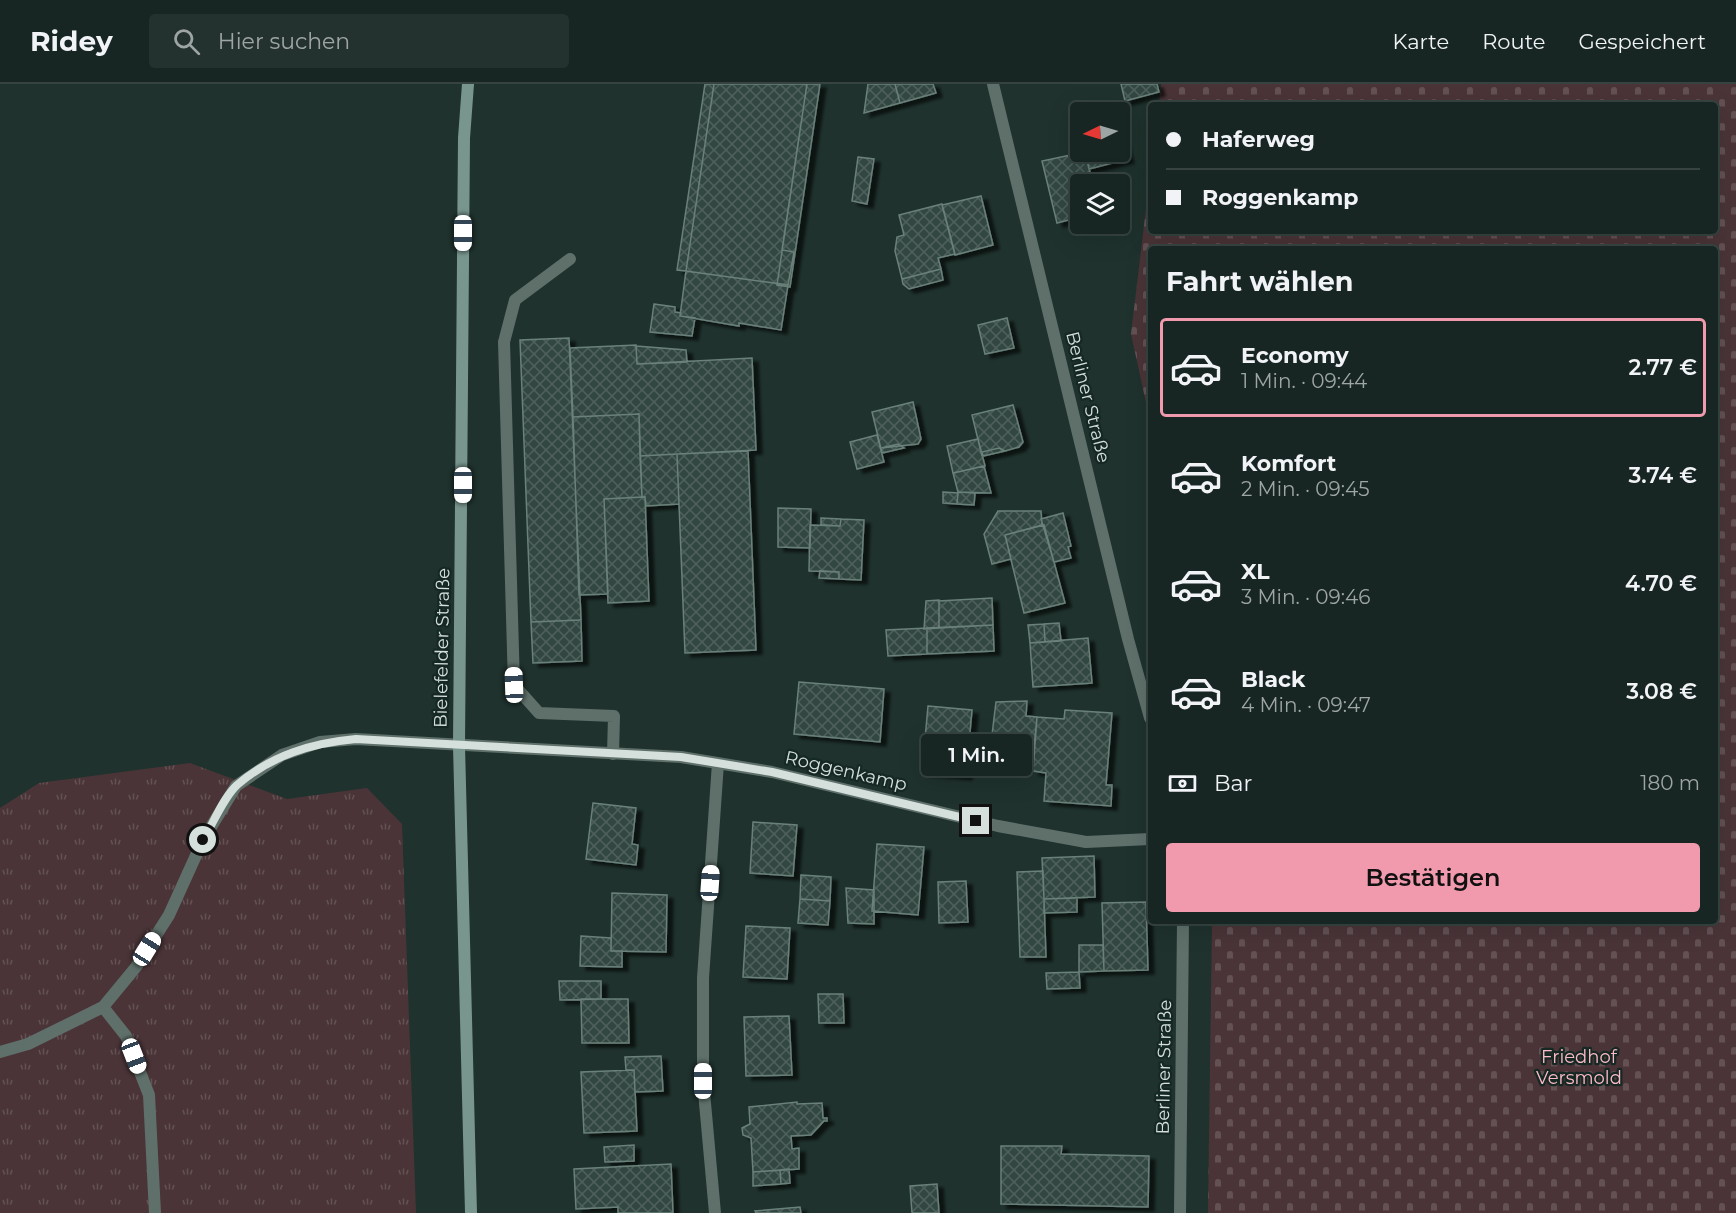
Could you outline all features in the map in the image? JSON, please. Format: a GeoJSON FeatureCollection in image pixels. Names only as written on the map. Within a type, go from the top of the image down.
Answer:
{"type":"FeatureCollection","features":[{"type":"Feature","properties":{"kind":"main road","name":"Bielefelder Straße"},"geometry":{"type":"LineString","coordinates":[[468,84],[464,138],[459,746],[471,1213]]}},
{"type":"Feature","properties":{"kind":"street","name":"Berliner Straße"},"geometry":{"type":"LineString","coordinates":[[993,84],[1128,639],[1148,711]]}},
{"type":"Feature","properties":{"kind":"street"},"geometry":{"type":"LineString","coordinates":[[570,258],[515,300],[504,342],[514,685],[539,713],[614,716],[613,754]]}},
{"type":"Feature","properties":{"kind":"street","name":"Roggenkamp"},"geometry":{"type":"LineString","coordinates":[[103,1007],[136,967],[169,915],[203,840],[236,786],[282,755],[320,742],[356,739],[681,757],[772,772],[998,826],[1075,840],[1148,839]]}},
{"type":"Feature","properties":{"kind":"street"},"geometry":{"type":"LineString","coordinates":[[715,1213],[703,1081],[703,978],[718,763]]}},
{"type":"Feature","properties":{"kind":"street","name":"Berliner Straße"},"geometry":{"type":"LineString","coordinates":[[1180,1213],[1183,924]]}},
{"type":"Feature","properties":{"kind":"street"},"geometry":{"type":"LineString","coordinates":[[0,1052],[28,1044],[103,1007],[126,1036],[149,1095],[155,1213]]}},
{"type":"Feature","properties":{"kind":"green space","name":"Friedhof Versmold"},"geometry":{"type":"Polygon","coordinates":[[[1161,84],[1736,84],[1736,1213],[1208,1213],[1212,924],[1718,924],[1718,246],[1148,246],[1148,412],[1131,334],[1148,192],[1148,234],[1718,234],[1718,102],[1159,102],[1161,84]]]}},
{"type":"Feature","properties":{"kind":"green space"},"geometry":{"type":"Polygon","coordinates":[[[190,763],[287,799],[367,788],[402,824],[416,1213],[0,1213],[0,808],[39,783],[190,763]]]}},
{"type":"Feature","properties":{"kind":"building"},"geometry":{"type":"Polygon","coordinates":[[[705,84],[714,84],[686,271],[677,270],[705,84]]]}},
{"type":"Feature","properties":{"kind":"building"},"geometry":{"type":"Polygon","coordinates":[[[714,84],[807,84],[782,250],[794,252],[788,285],[686,271],[714,84]]]}},
{"type":"Feature","properties":{"kind":"building"},"geometry":{"type":"Polygon","coordinates":[[[807,84],[820,84],[790,287],[777,285],[807,84]]]}},
{"type":"Feature","properties":{"kind":"building"},"geometry":{"type":"Polygon","coordinates":[[[868,84],[895,84],[900,103],[864,113],[868,84]]]}},
{"type":"Feature","properties":{"kind":"building"},"geometry":{"type":"Polygon","coordinates":[[[895,84],[933,84],[936,93],[900,103],[895,84]]]}},
{"type":"Feature","properties":{"kind":"building"},"geometry":{"type":"Polygon","coordinates":[[[1121,84],[1157,84],[1159,92],[1125,101],[1121,84]]]}},
{"type":"Feature","properties":{"kind":"building"},"geometry":{"type":"Polygon","coordinates":[[[1070,155],[1070,162],[1088,162],[1090,174],[1070,174],[1070,220],[1057,223],[1042,161],[1070,155]]]}},
{"type":"Feature","properties":{"kind":"building"},"geometry":{"type":"Polygon","coordinates":[[[858,157],[874,159],[867,204],[852,201],[858,157]]]}},
{"type":"Feature","properties":{"kind":"building"},"geometry":{"type":"Polygon","coordinates":[[[1087,162],[1116,162],[1089,169],[1087,162]]]}},
{"type":"Feature","properties":{"kind":"building"},"geometry":{"type":"Polygon","coordinates":[[[981,196],[993,245],[955,255],[942,205],[981,196]]]}},
{"type":"Feature","properties":{"kind":"building"},"geometry":{"type":"Polygon","coordinates":[[[942,204],[955,254],[938,258],[941,269],[902,279],[895,251],[897,237],[904,235],[899,215],[942,204]]]}},
{"type":"Feature","properties":{"kind":"building"},"geometry":{"type":"Polygon","coordinates":[[[941,269],[943,280],[909,289],[903,284],[902,279],[941,269]]]}},
{"type":"Feature","properties":{"kind":"building"},"geometry":{"type":"Polygon","coordinates":[[[686,271],[788,285],[781,330],[739,323],[739,326],[680,316],[686,271]]]}},
{"type":"Feature","properties":{"kind":"building"},"geometry":{"type":"Polygon","coordinates":[[[654,304],[675,307],[675,312],[681,313],[680,316],[695,318],[692,336],[650,332],[654,304]]]}},
{"type":"Feature","properties":{"kind":"building"},"geometry":{"type":"Polygon","coordinates":[[[1007,318],[1014,348],[985,354],[978,325],[1007,318]]]}},
{"type":"Feature","properties":{"kind":"building"},"geometry":{"type":"Polygon","coordinates":[[[569,338],[581,620],[531,622],[520,340],[569,338]]]}},
{"type":"Feature","properties":{"kind":"building"},"geometry":{"type":"Polygon","coordinates":[[[636,345],[637,364],[752,358],[756,450],[640,456],[639,414],[573,417],[570,348],[636,345]]]}},
{"type":"Feature","properties":{"kind":"building"},"geometry":{"type":"Polygon","coordinates":[[[636,346],[686,350],[687,362],[637,364],[636,346]]]}},
{"type":"Feature","properties":{"kind":"building"},"geometry":{"type":"Polygon","coordinates":[[[913,402],[921,439],[918,444],[881,448],[882,453],[872,412],[913,402]]]}},
{"type":"Feature","properties":{"kind":"building"},"geometry":{"type":"Polygon","coordinates":[[[1013,405],[1023,442],[1019,447],[1005,451],[999,448],[982,452],[982,456],[972,415],[1013,405]]]}},
{"type":"Feature","properties":{"kind":"building"},"geometry":{"type":"Polygon","coordinates":[[[639,414],[642,497],[604,499],[608,594],[579,595],[573,417],[639,414]]]}},
{"type":"Feature","properties":{"kind":"building"},"geometry":{"type":"Polygon","coordinates":[[[877,435],[884,462],[857,469],[850,442],[877,435]]]}},
{"type":"Feature","properties":{"kind":"building"},"geometry":{"type":"Polygon","coordinates":[[[978,439],[985,466],[953,473],[947,446],[978,439]]]}},
{"type":"Feature","properties":{"kind":"building"},"geometry":{"type":"Polygon","coordinates":[[[898,444],[904,448],[882,453],[881,448],[898,444]]]}},
{"type":"Feature","properties":{"kind":"building"},"geometry":{"type":"Polygon","coordinates":[[[999,448],[1005,451],[983,456],[982,452],[999,448]]]}},
{"type":"Feature","properties":{"kind":"building"},"geometry":{"type":"Polygon","coordinates":[[[748,451],[756,650],[685,653],[677,454],[748,451]]]}},
{"type":"Feature","properties":{"kind":"building"},"geometry":{"type":"Polygon","coordinates":[[[677,454],[679,504],[646,506],[645,497],[642,497],[640,456],[677,454]]]}},
{"type":"Feature","properties":{"kind":"building"},"geometry":{"type":"Polygon","coordinates":[[[984,466],[991,493],[958,492],[953,473],[984,466]]]}},
{"type":"Feature","properties":{"kind":"building"},"geometry":{"type":"Polygon","coordinates":[[[943,492],[958,493],[957,504],[943,503],[943,492]]]}},
{"type":"Feature","properties":{"kind":"building"},"geometry":{"type":"Polygon","coordinates":[[[958,492],[975,493],[974,505],[957,504],[958,492]]]}},
{"type":"Feature","properties":{"kind":"building"},"geometry":{"type":"Polygon","coordinates":[[[645,497],[649,601],[608,603],[604,499],[645,497]]]}},
{"type":"Feature","properties":{"kind":"building"},"geometry":{"type":"Polygon","coordinates":[[[778,508],[811,509],[810,548],[778,547],[778,508]]]}},
{"type":"Feature","properties":{"kind":"building"},"geometry":{"type":"Polygon","coordinates":[[[998,511],[1041,511],[1042,525],[1005,535],[1011,559],[992,564],[984,534],[998,511]]]}},
{"type":"Feature","properties":{"kind":"building"},"geometry":{"type":"Polygon","coordinates":[[[1063,513],[1071,546],[1068,547],[1071,558],[1054,562],[1041,519],[1063,513]]]}},
{"type":"Feature","properties":{"kind":"building"},"geometry":{"type":"Polygon","coordinates":[[[821,518],[841,519],[840,526],[821,525],[821,518]]]}},
{"type":"Feature","properties":{"kind":"building"},"geometry":{"type":"Polygon","coordinates":[[[841,519],[864,520],[861,580],[839,579],[839,572],[809,571],[810,525],[840,526],[841,519]]]}},
{"type":"Feature","properties":{"kind":"building"},"geometry":{"type":"Polygon","coordinates":[[[1044,525],[1065,603],[1024,613],[1005,535],[1044,525]]]}},
{"type":"Feature","properties":{"kind":"building"},"geometry":{"type":"Polygon","coordinates":[[[820,571],[839,572],[839,579],[819,578],[820,571]]]}},
{"type":"Feature","properties":{"kind":"building"},"geometry":{"type":"Polygon","coordinates":[[[992,598],[993,625],[939,628],[939,601],[992,598]]]}},
{"type":"Feature","properties":{"kind":"building"},"geometry":{"type":"Polygon","coordinates":[[[939,600],[939,628],[924,629],[926,601],[939,600]]]}},
{"type":"Feature","properties":{"kind":"building"},"geometry":{"type":"Polygon","coordinates":[[[581,620],[582,661],[533,663],[531,622],[581,620]]]}},
{"type":"Feature","properties":{"kind":"building"},"geometry":{"type":"Polygon","coordinates":[[[1059,623],[1061,641],[1045,642],[1044,624],[1059,623]]]}},
{"type":"Feature","properties":{"kind":"building"},"geometry":{"type":"Polygon","coordinates":[[[1044,624],[1045,642],[1030,643],[1028,625],[1044,624]]]}},
{"type":"Feature","properties":{"kind":"building"},"geometry":{"type":"Polygon","coordinates":[[[993,625],[994,651],[927,654],[927,628],[993,625]]]}},
{"type":"Feature","properties":{"kind":"building"},"geometry":{"type":"Polygon","coordinates":[[[927,628],[927,654],[888,656],[886,630],[927,628]]]}},
{"type":"Feature","properties":{"kind":"building"},"geometry":{"type":"Polygon","coordinates":[[[1088,638],[1092,683],[1033,687],[1030,643],[1088,638]]]}},
{"type":"Feature","properties":{"kind":"building"},"geometry":{"type":"Polygon","coordinates":[[[799,682],[884,689],[880,742],[794,734],[799,682]]]}},
{"type":"Feature","properties":{"kind":"building"},"geometry":{"type":"Polygon","coordinates":[[[1027,701],[1026,716],[1037,717],[1034,747],[991,743],[996,702],[1027,701]]]}},
{"type":"Feature","properties":{"kind":"building"},"geometry":{"type":"Polygon","coordinates":[[[928,706],[972,710],[966,776],[922,772],[928,706]]]}},
{"type":"Feature","properties":{"kind":"building"},"geometry":{"type":"Polygon","coordinates":[[[1065,710],[1112,713],[1106,785],[1112,785],[1111,806],[1044,801],[1046,773],[1033,771],[1037,717],[1064,719],[1065,710]]]}},
{"type":"Feature","properties":{"kind":"building"},"geometry":{"type":"Polygon","coordinates":[[[593,803],[636,808],[632,844],[638,845],[636,865],[586,859],[593,803]]]}},
{"type":"Feature","properties":{"kind":"building"},"geometry":{"type":"Polygon","coordinates":[[[753,822],[797,825],[793,876],[750,873],[753,822]]]}},
{"type":"Feature","properties":{"kind":"building"},"geometry":{"type":"Polygon","coordinates":[[[877,844],[924,847],[918,915],[872,911],[877,844]]]}},
{"type":"Feature","properties":{"kind":"building"},"geometry":{"type":"Polygon","coordinates":[[[1094,856],[1095,897],[1044,899],[1042,858],[1094,856]]]}},
{"type":"Feature","properties":{"kind":"building"},"geometry":{"type":"Polygon","coordinates":[[[1043,871],[1046,957],[1020,957],[1017,872],[1043,871]]]}},
{"type":"Feature","properties":{"kind":"building"},"geometry":{"type":"Polygon","coordinates":[[[801,875],[831,877],[830,901],[800,899],[801,875]]]}},
{"type":"Feature","properties":{"kind":"building"},"geometry":{"type":"Polygon","coordinates":[[[966,881],[968,922],[939,923],[938,882],[966,881]]]}},
{"type":"Feature","properties":{"kind":"building"},"geometry":{"type":"Polygon","coordinates":[[[846,888],[874,890],[874,924],[848,923],[846,888]]]}},
{"type":"Feature","properties":{"kind":"building"},"geometry":{"type":"Polygon","coordinates":[[[612,893],[667,895],[666,952],[611,951],[612,893]]]}},
{"type":"Feature","properties":{"kind":"building"},"geometry":{"type":"Polygon","coordinates":[[[1077,898],[1077,912],[1044,913],[1044,899],[1077,898]]]}},
{"type":"Feature","properties":{"kind":"building"},"geometry":{"type":"Polygon","coordinates":[[[800,899],[830,901],[828,925],[798,923],[800,899]]]}},
{"type":"Feature","properties":{"kind":"building"},"geometry":{"type":"Polygon","coordinates":[[[1146,902],[1148,970],[1104,971],[1102,903],[1146,902]]]}},
{"type":"Feature","properties":{"kind":"building"},"geometry":{"type":"Polygon","coordinates":[[[746,926],[790,928],[787,979],[743,977],[746,926]]]}},
{"type":"Feature","properties":{"kind":"building"},"geometry":{"type":"Polygon","coordinates":[[[581,936],[611,938],[611,951],[622,951],[622,967],[580,966],[581,936]]]}},
{"type":"Feature","properties":{"kind":"building"},"geometry":{"type":"Polygon","coordinates":[[[1079,945],[1103,945],[1104,971],[1079,972],[1079,945]]]}},
{"type":"Feature","properties":{"kind":"building"},"geometry":{"type":"Polygon","coordinates":[[[1079,972],[1080,988],[1047,989],[1046,973],[1079,972]]]}},
{"type":"Feature","properties":{"kind":"building"},"geometry":{"type":"Polygon","coordinates":[[[559,981],[601,981],[601,999],[560,1000],[559,981]]]}},
{"type":"Feature","properties":{"kind":"building"},"geometry":{"type":"Polygon","coordinates":[[[818,994],[843,994],[844,1023],[819,1023],[818,994]]]}},
{"type":"Feature","properties":{"kind":"building"},"geometry":{"type":"Polygon","coordinates":[[[581,999],[628,999],[629,1043],[582,1043],[581,999]]]}},
{"type":"Feature","properties":{"kind":"building"},"geometry":{"type":"Polygon","coordinates":[[[789,1016],[792,1075],[746,1076],[744,1017],[789,1016]]]}},
{"type":"Feature","properties":{"kind":"building"},"geometry":{"type":"Polygon","coordinates":[[[661,1056],[663,1091],[635,1092],[634,1070],[626,1070],[625,1057],[661,1056]]]}},
{"type":"Feature","properties":{"kind":"building"},"geometry":{"type":"Polygon","coordinates":[[[634,1070],[637,1131],[584,1133],[581,1072],[634,1070]]]}},
{"type":"Feature","properties":{"kind":"building"},"geometry":{"type":"Polygon","coordinates":[[[797,1102],[797,1104],[822,1103],[823,1118],[827,1118],[827,1121],[824,1121],[811,1135],[791,1136],[792,1149],[799,1148],[799,1169],[753,1172],[751,1138],[743,1135],[742,1128],[750,1124],[749,1107],[797,1102]]]}},
{"type":"Feature","properties":{"kind":"building"},"geometry":{"type":"Polygon","coordinates":[[[634,1145],[634,1161],[605,1162],[604,1147],[634,1145]]]}},
{"type":"Feature","properties":{"kind":"building"},"geometry":{"type":"Polygon","coordinates":[[[1001,1146],[1062,1146],[1061,1154],[1149,1156],[1148,1207],[1001,1204],[1001,1146]]]}},
{"type":"Feature","properties":{"kind":"building"},"geometry":{"type":"Polygon","coordinates":[[[671,1164],[673,1213],[618,1213],[618,1207],[576,1209],[574,1169],[671,1164]]]}},
{"type":"Feature","properties":{"kind":"building"},"geometry":{"type":"Polygon","coordinates":[[[789,1169],[790,1183],[781,1184],[780,1170],[789,1169]]]}},
{"type":"Feature","properties":{"kind":"building"},"geometry":{"type":"Polygon","coordinates":[[[780,1170],[781,1184],[753,1186],[753,1172],[780,1170]]]}},
{"type":"Feature","properties":{"kind":"building"},"geometry":{"type":"Polygon","coordinates":[[[937,1184],[939,1213],[912,1213],[910,1186],[937,1184]]]}},
{"type":"Feature","properties":{"kind":"building"},"geometry":{"type":"Polygon","coordinates":[[[800,1207],[801,1213],[756,1213],[755,1211],[800,1207]]]}},
{"type":"Feature","properties":{"kind":"route"},"geometry":{"type":"LineString","coordinates":[[203,840],[236,786],[282,755],[320,742],[356,739],[681,757],[772,772],[976,821]]}}]}
